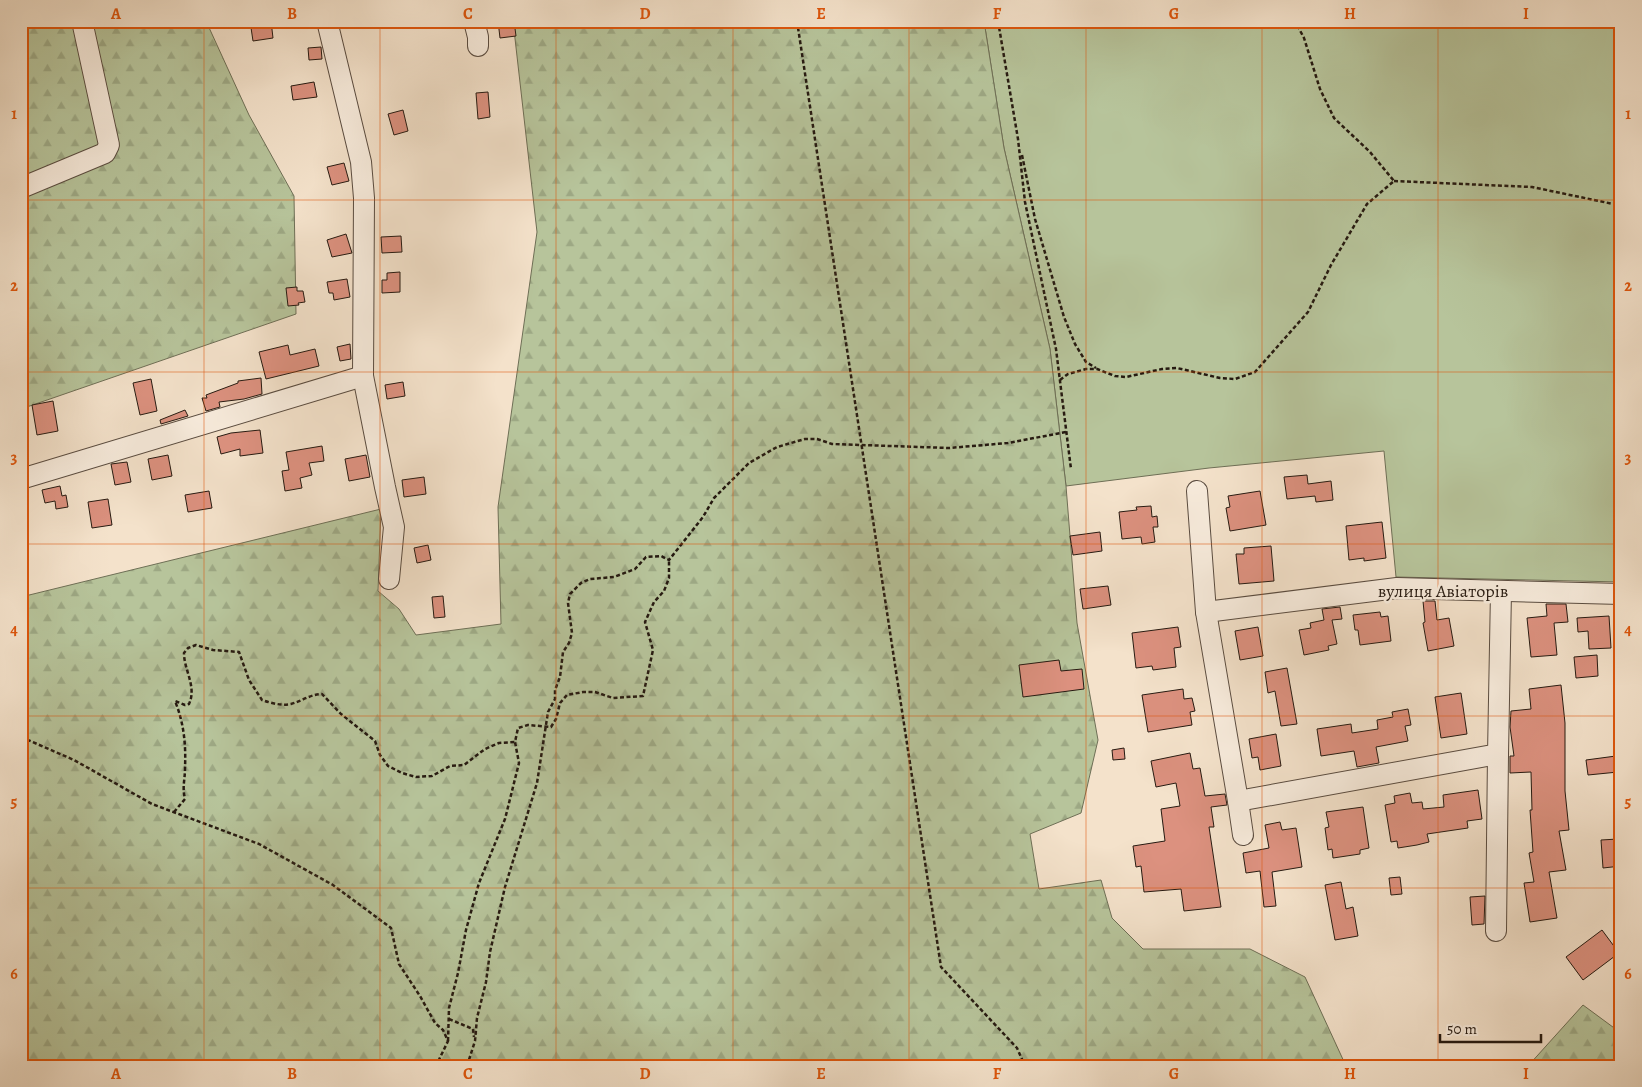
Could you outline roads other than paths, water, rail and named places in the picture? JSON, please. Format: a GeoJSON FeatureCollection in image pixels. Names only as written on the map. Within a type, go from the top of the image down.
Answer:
{"type":"FeatureCollection","features":[{"type":"Feature","properties":{"kind":"street"},"geometry":{"type":"LineString","coordinates":[[21,188],[105,153],[109,145],[82,21]]}},
{"type":"Feature","properties":{"kind":"street"},"geometry":{"type":"LineString","coordinates":[[326,21],[361,162],[364,198],[363,376],[394,527],[389,579]]}},
{"type":"Feature","properties":{"kind":"street"},"geometry":{"type":"LineString","coordinates":[[474,21],[478,46]]}},
{"type":"Feature","properties":{"kind":"street"},"geometry":{"type":"LineString","coordinates":[[21,478],[363,376]]}},
{"type":"Feature","properties":{"kind":"street"},"geometry":{"type":"LineString","coordinates":[[1196,491],[1206,612],[1243,835]]}},
{"type":"Feature","properties":{"kind":"street","name":"вулиця Авіаторів"},"geometry":{"type":"LineString","coordinates":[[1206,612],[1397,588],[1621,594]]}},
{"type":"Feature","properties":{"kind":"street"},"geometry":{"type":"LineString","coordinates":[[1496,931],[1501,591]]}},
{"type":"Feature","properties":{"kind":"street"},"geometry":{"type":"LineString","coordinates":[[1238,801],[1498,754]]}}]}
